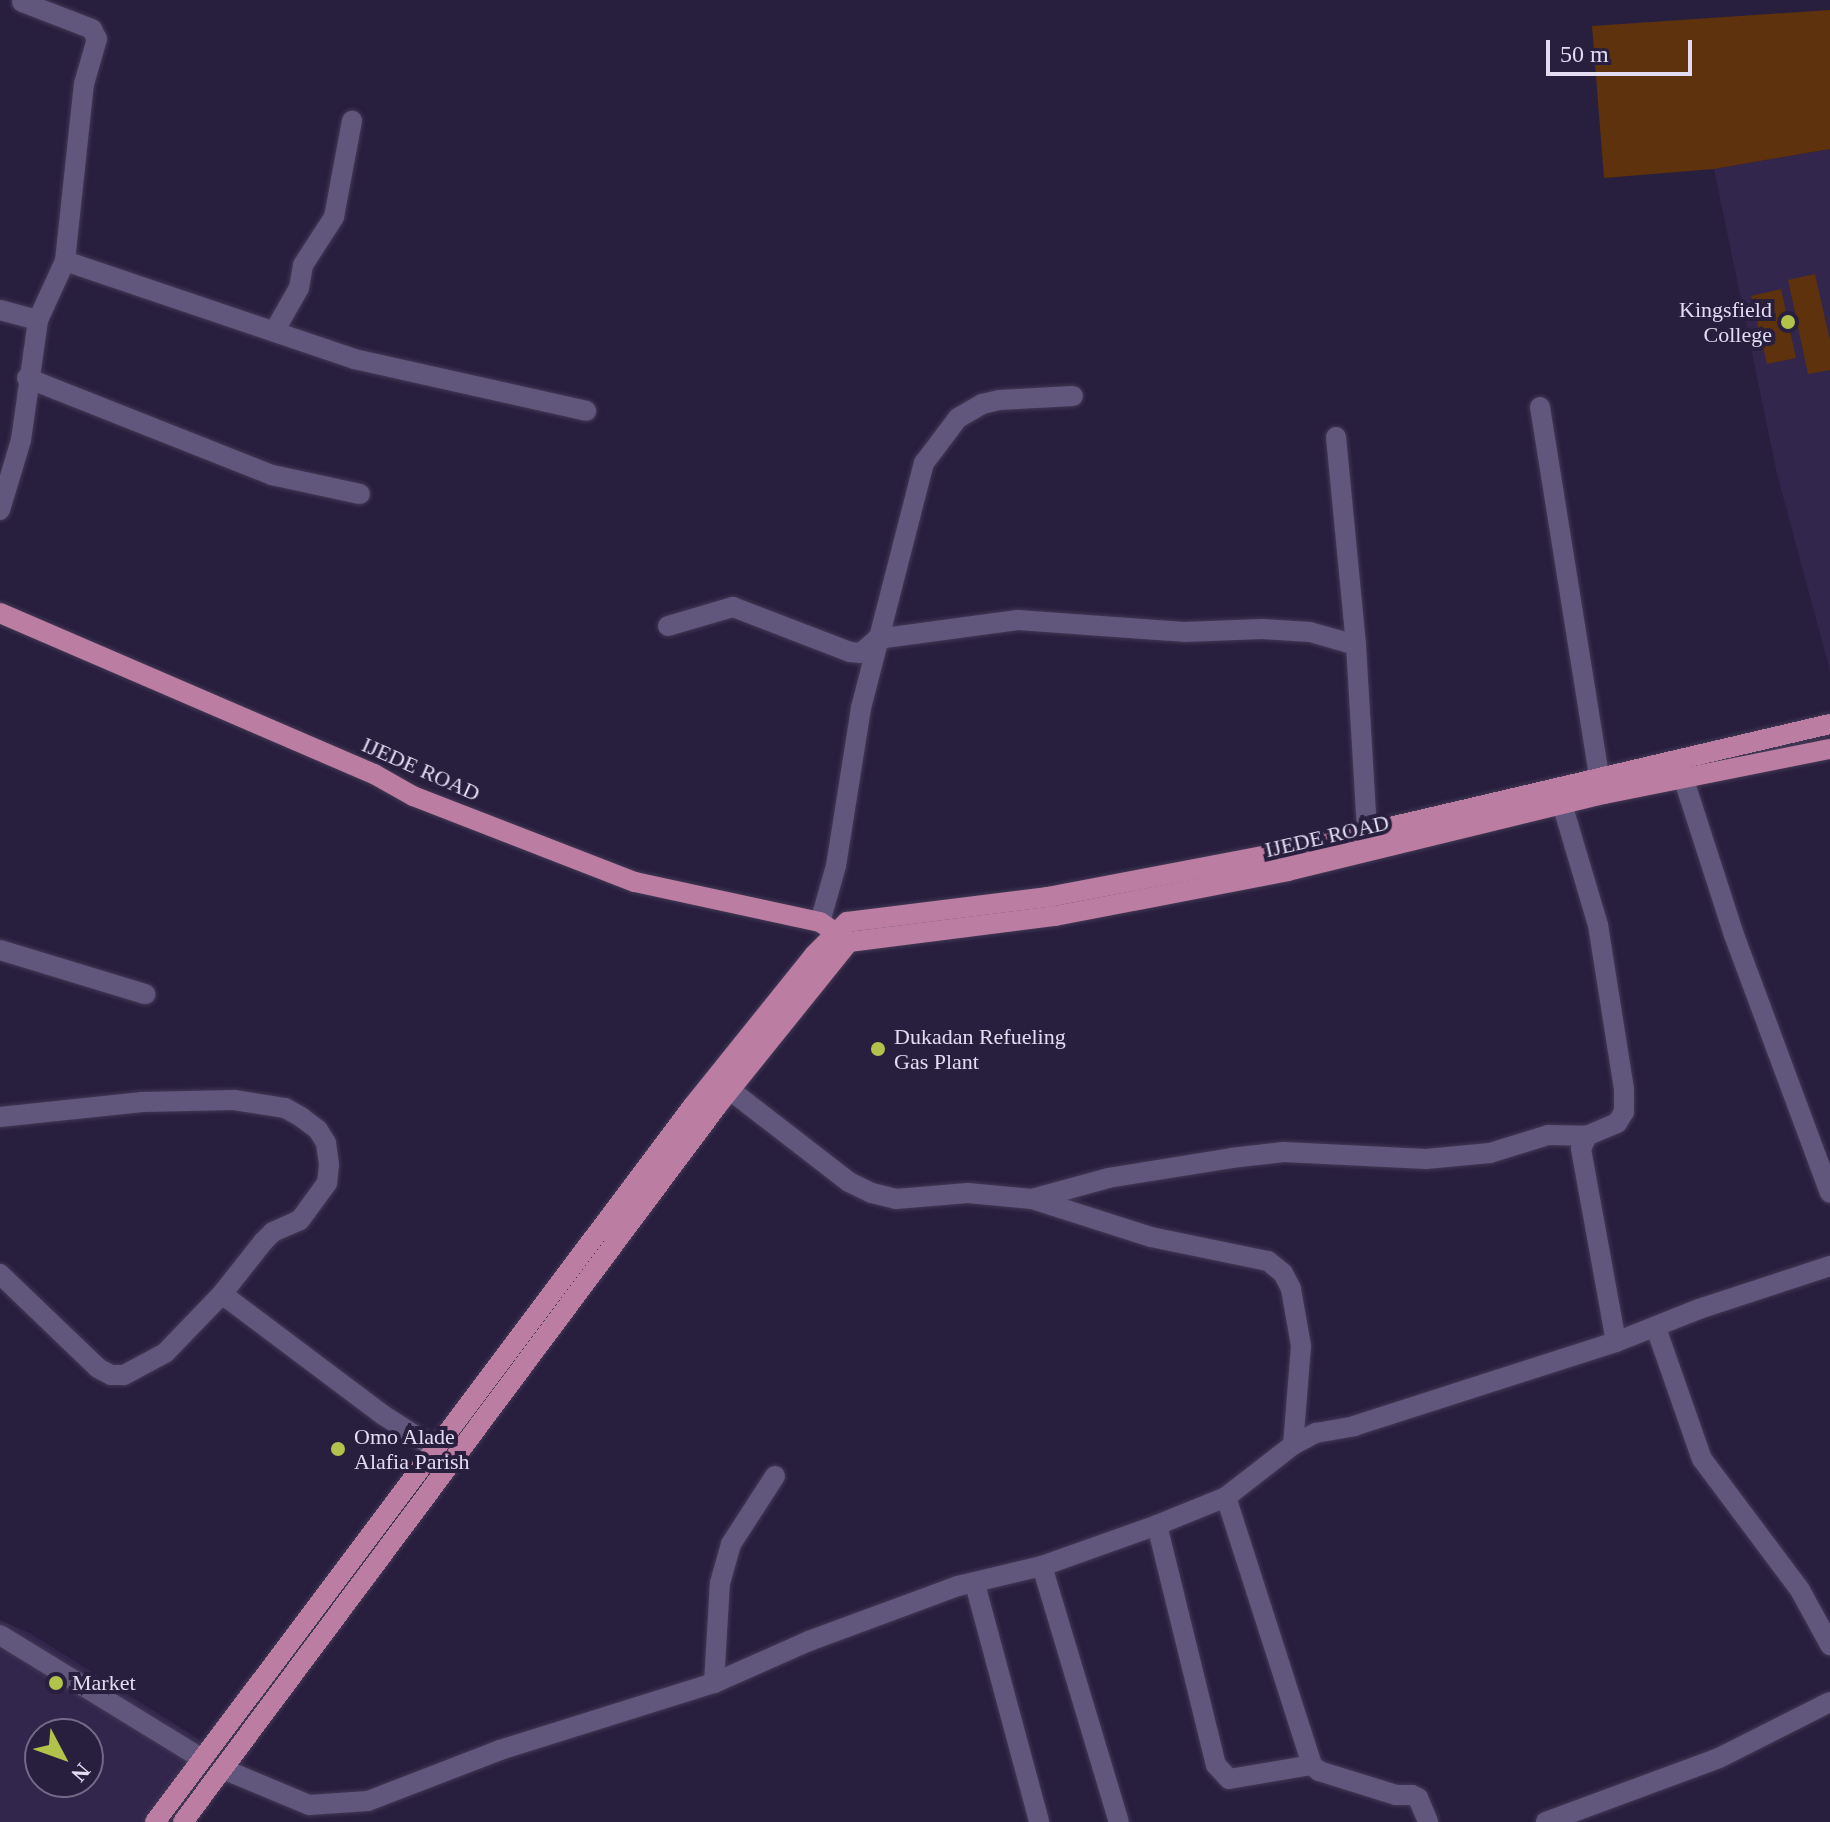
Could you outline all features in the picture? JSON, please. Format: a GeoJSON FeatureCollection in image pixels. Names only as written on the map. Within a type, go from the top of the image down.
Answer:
{"type":"FeatureCollection","features":[{"type":"Feature","properties":{"kind":"main road","name":"IJEDE ROAD"},"geometry":{"type":"LineString","coordinates":[[0,613],[374,774],[413,796],[635,882],[835,932],[876,936],[1071,913],[1288,871],[1683,777],[1830,749]]}},
{"type":"Feature","properties":{"kind":"main road","name":"IJEDE ROAD"},"geometry":{"type":"LineString","coordinates":[[835,932],[856,918],[1048,897],[1279,853],[1830,724]]}},
{"type":"Feature","properties":{"kind":"main road"},"geometry":{"type":"LineString","coordinates":[[183,1822],[730,1090],[835,932]]}},
{"type":"Feature","properties":{"kind":"main road"},"geometry":{"type":"LineString","coordinates":[[155,1822],[692,1107],[835,932]]}},
{"type":"Feature","properties":{"kind":"street"},"geometry":{"type":"LineString","coordinates":[[0,510],[21,440],[27,378],[38,320],[65,261],[84,84],[97,39],[92,29],[22,2]]}},
{"type":"Feature","properties":{"kind":"street"},"geometry":{"type":"LineString","coordinates":[[275,330],[299,288],[303,265],[334,217],[352,121]]}},
{"type":"Feature","properties":{"kind":"street"},"geometry":{"type":"LineString","coordinates":[[65,261],[375,365],[415,370],[586,411]]}},
{"type":"Feature","properties":{"kind":"street"},"geometry":{"type":"LineString","coordinates":[[0,310],[38,320]]}},
{"type":"Feature","properties":{"kind":"street"},"geometry":{"type":"LineString","coordinates":[[27,378],[272,475],[360,494]]}},
{"type":"Feature","properties":{"kind":"street"},"geometry":{"type":"LineString","coordinates":[[835,932],[836,866],[861,708],[924,463],[942,435],[958,418],[982,404],[999,400],[1073,396]]}},
{"type":"Feature","properties":{"kind":"street"},"geometry":{"type":"LineString","coordinates":[[1540,407],[1599,777]]}},
{"type":"Feature","properties":{"kind":"street"},"geometry":{"type":"LineString","coordinates":[[1336,437],[1356,645],[1367,832]]}},
{"type":"Feature","properties":{"kind":"street"},"geometry":{"type":"LineString","coordinates":[[668,626],[733,607],[850,652],[867,651],[877,639],[1018,620],[1184,632],[1262,629],[1310,632],[1356,645]]}},
{"type":"Feature","properties":{"kind":"street"},"geometry":{"type":"LineString","coordinates":[[1683,777],[1734,935],[1830,1193]]}},
{"type":"Feature","properties":{"kind":"street"},"geometry":{"type":"LineString","coordinates":[[1032,1199],[1108,1178],[1231,1158],[1284,1152],[1426,1159],[1490,1153],[1548,1135],[1587,1136],[1617,1123],[1624,1112],[1624,1090],[1598,925],[1563,807]]}},
{"type":"Feature","properties":{"kind":"street"},"geometry":{"type":"LineString","coordinates":[[0,950],[145,994]]}},
{"type":"Feature","properties":{"kind":"street"},"geometry":{"type":"LineString","coordinates":[[730,1090],[849,1182],[872,1193],[896,1199],[968,1193],[1032,1199],[1151,1237],[1268,1261],[1283,1273],[1291,1289],[1301,1346],[1293,1445]]}},
{"type":"Feature","properties":{"kind":"street"},"geometry":{"type":"LineString","coordinates":[[0,1117],[142,1102],[234,1100],[285,1108],[318,1130],[326,1143],[327,1183],[300,1220],[273,1232],[222,1294],[165,1353],[139,1370],[111,1375],[98,1368],[0,1274]]}},
{"type":"Feature","properties":{"kind":"street"},"geometry":{"type":"LineString","coordinates":[[1587,1136],[1581,1149],[1616,1342]]}},
{"type":"Feature","properties":{"kind":"street"},"geometry":{"type":"LineString","coordinates":[[223,1769],[309,1805],[368,1801],[500,1750],[714,1683],[809,1641],[958,1586],[1042,1566],[1157,1525],[1226,1497],[1293,1445],[1316,1433],[1354,1426],[1616,1342],[1699,1309],[1830,1266]]}},
{"type":"Feature","properties":{"kind":"street"},"geometry":{"type":"LineString","coordinates":[[222,1294],[383,1415],[435,1448]]}},
{"type":"Feature","properties":{"kind":"street"},"geometry":{"type":"LineString","coordinates":[[1656,1328],[1702,1459],[1800,1590],[1830,1645]]}},
{"type":"Feature","properties":{"kind":"street"},"geometry":{"type":"LineString","coordinates":[[714,1683],[720,1583],[731,1544],[775,1476]]}},
{"type":"Feature","properties":{"kind":"street"},"geometry":{"type":"LineString","coordinates":[[1226,1497],[1312,1765],[1319,1771],[1396,1795],[1412,1795],[1418,1798],[1428,1822]]}},
{"type":"Feature","properties":{"kind":"street"},"geometry":{"type":"LineString","coordinates":[[1157,1525],[1216,1765],[1229,1779],[1312,1765]]}},
{"type":"Feature","properties":{"kind":"street"},"geometry":{"type":"LineString","coordinates":[[1042,1566],[1119,1822]]}},
{"type":"Feature","properties":{"kind":"street"},"geometry":{"type":"LineString","coordinates":[[975,1584],[1039,1822]]}},
{"type":"Feature","properties":{"kind":"street"},"geometry":{"type":"LineString","coordinates":[[0,1635],[202,1759]]}},
{"type":"Feature","properties":{"kind":"street"},"geometry":{"type":"LineString","coordinates":[[1546,1822],[1719,1758],[1830,1702]]}},
{"type":"Feature","properties":{"kind":"shaded area"},"geometry":{"type":"Polygon","coordinates":[[[1830,10],[1830,149],[1714,169],[1604,178],[1592,26],[1830,10]]]}},
{"type":"Feature","properties":{"kind":"shaded area","name":"Kingsfield College"},"geometry":{"type":"Polygon","coordinates":[[[1830,149],[1830,671],[1777,474],[1714,169],[1830,149]]]}},
{"type":"Feature","properties":{"kind":"shaded area"},"geometry":{"type":"Polygon","coordinates":[[[1815,274],[1830,341],[1830,370],[1808,374],[1788,280],[1815,274]]]}},
{"type":"Feature","properties":{"kind":"shaded area"},"geometry":{"type":"Polygon","coordinates":[[[1781,289],[1796,358],[1767,364],[1751,296],[1781,289]]]}},
{"type":"Feature","properties":{"kind":"shaded area","name":"Market"},"geometry":{"type":"Polygon","coordinates":[[[0,1620],[30,1633],[204,1742],[142,1822],[0,1822],[0,1620]]]}},
{"type":"Feature","properties":{"kind":"place","name":"Kingsfield College"},"geometry":{"type":"Point","coordinates":[1788,322]}},
{"type":"Feature","properties":{"kind":"place","name":"Dukadan Refueling Gas Plant"},"geometry":{"type":"Point","coordinates":[878,1049]}},
{"type":"Feature","properties":{"kind":"place","name":"Omo Alade Alafia Parish"},"geometry":{"type":"Point","coordinates":[338,1449]}},
{"type":"Feature","properties":{"kind":"place","name":"Market"},"geometry":{"type":"Point","coordinates":[56,1683]}}]}
